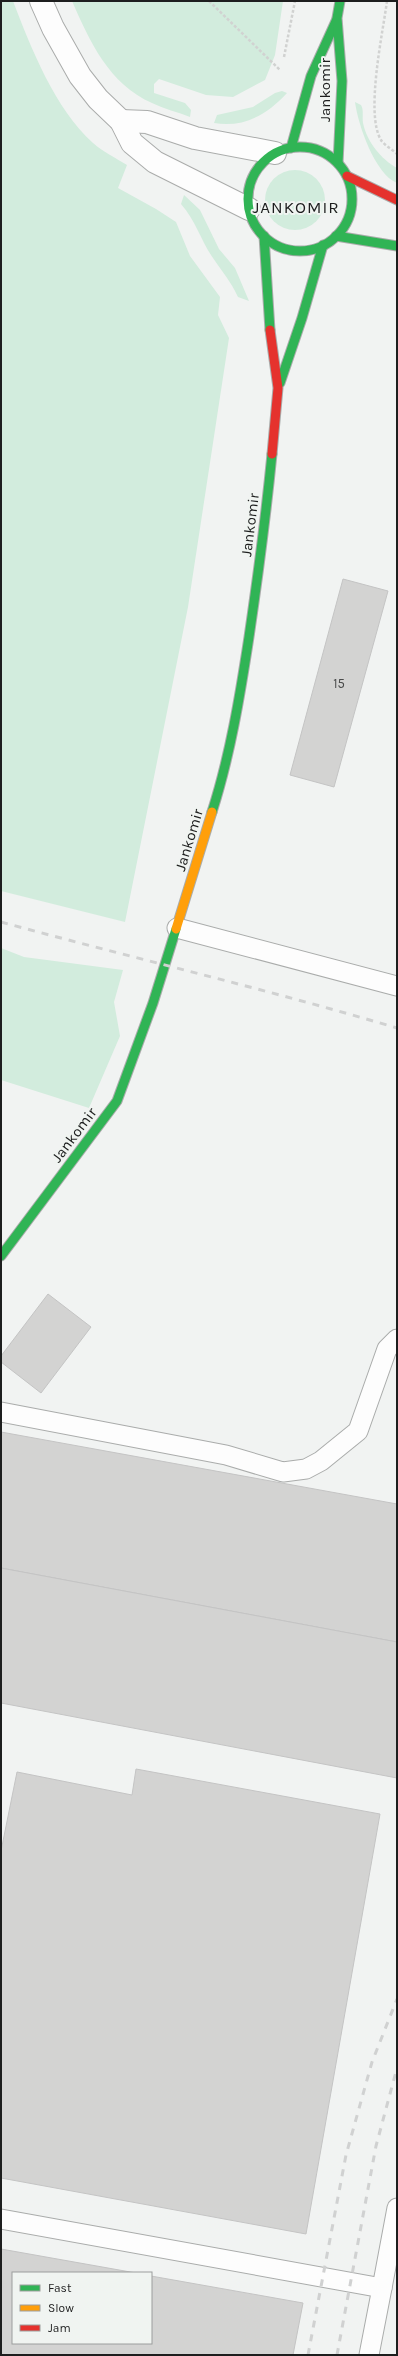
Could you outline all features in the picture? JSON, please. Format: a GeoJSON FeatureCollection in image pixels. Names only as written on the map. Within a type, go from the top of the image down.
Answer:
{"type":"FeatureCollection","features":[{"type":"Feature","properties":{"kind":"street"},"geometry":{"type":"LineString","coordinates":[[41,1],[53,28],[80,76],[98,99],[121,121],[132,143],[155,162],[249,209]]}},
{"type":"Feature","properties":{"kind":"street","name":"Jankomir"},"geometry":{"type":"LineString","coordinates":[[283,150],[311,76],[337,18],[340,1]]}},
{"type":"Feature","properties":{"kind":"street","name":"Jankomir"},"geometry":{"type":"LineString","coordinates":[[337,18],[342,81],[338,163]]}},
{"type":"Feature","properties":{"kind":"street"},"geometry":{"type":"LineString","coordinates":[[121,121],[147,122],[195,138],[283,150],[309,147],[324,153],[338,163],[347,176],[352,192],[351,208],[346,223],[336,236],[323,245],[308,250],[291,250],[276,245],[264,236],[254,223],[249,209],[248,194],[252,178],[261,164],[283,150]]}},
{"type":"Feature","properties":{"kind":"street"},"geometry":{"type":"LineString","coordinates":[[347,176],[397,200]]}},
{"type":"Feature","properties":{"kind":"street","name":"Jankomir"},"geometry":{"type":"LineString","coordinates":[[1,1256],[118,1101],[177,928],[221,784],[242,681],[264,535],[278,388],[268,315],[264,236]]}},
{"type":"Feature","properties":{"kind":"street"},"geometry":{"type":"LineString","coordinates":[[336,236],[397,246]]}},
{"type":"Feature","properties":{"kind":"street","name":"Jankomir"},"geometry":{"type":"LineString","coordinates":[[278,388],[302,318],[323,245]]}},
{"type":"Feature","properties":{"kind":"lane"},"geometry":{"type":"LineString","coordinates":[[177,928],[397,986]]}},
{"type":"Feature","properties":{"kind":"lane"},"geometry":{"type":"LineString","coordinates":[[1,1412],[226,1455],[283,1472],[306,1469],[321,1461],[358,1431],[387,1349],[397,1339]]}},
{"type":"Feature","properties":{"kind":"lane"},"geometry":{"type":"LineString","coordinates":[[369,2355],[397,2208]]}},
{"type":"Feature","properties":{"kind":"lane"},"geometry":{"type":"LineString","coordinates":[[1,2219],[382,2288]]}},
{"type":"Feature","properties":{"kind":"path"},"geometry":{"type":"LineString","coordinates":[[209,1],[281,71],[287,72]]}},
{"type":"Feature","properties":{"kind":"path"},"geometry":{"type":"LineString","coordinates":[[281,71],[295,1]]}},
{"type":"Feature","properties":{"kind":"path"},"geometry":{"type":"LineString","coordinates":[[387,1],[374,88],[376,122],[381,141],[397,154]]}},
{"type":"Feature","properties":{"kind":"green space"},"geometry":{"type":"Polygon","coordinates":[[[1,1],[13,1],[36,58],[56,96],[79,129],[93,143],[105,152],[127,165],[118,188],[176,222],[190,256],[220,297],[218,315],[229,338],[188,607],[125,922],[1,891],[1,1]]]}},
{"type":"Feature","properties":{"kind":"green space"},"geometry":{"type":"Polygon","coordinates":[[[72,1],[283,1],[275,55],[265,80],[233,97],[206,95],[159,79],[154,84],[154,93],[185,103],[191,110],[190,117],[152,103],[137,95],[124,85],[103,60],[94,46],[72,1]]]}},
{"type":"Feature","properties":{"kind":"green space"},"geometry":{"type":"Polygon","coordinates":[[[282,91],[287,93],[271,108],[254,118],[235,124],[214,123],[217,115],[253,107],[275,93],[282,91]]]}},
{"type":"Feature","properties":{"kind":"green space"},"geometry":{"type":"Polygon","coordinates":[[[355,102],[362,107],[363,123],[371,143],[380,155],[397,168],[397,183],[389,178],[382,170],[369,148],[360,123],[355,102]]]}},
{"type":"Feature","properties":{"kind":"green space"},"geometry":{"type":"Polygon","coordinates":[[[295,170],[311,175],[316,179],[320,184],[325,200],[320,216],[316,221],[311,225],[295,230],[279,225],[274,221],[270,216],[265,200],[270,184],[274,179],[279,175],[295,170]]]}},
{"type":"Feature","properties":{"kind":"green space"},"geometry":{"type":"Polygon","coordinates":[[[184,195],[200,210],[219,249],[235,268],[249,301],[238,297],[209,251],[191,217],[181,204],[184,195]]]}},
{"type":"Feature","properties":{"kind":"green space"},"geometry":{"type":"Polygon","coordinates":[[[1,948],[24,957],[123,970],[114,1002],[120,1036],[89,1108],[1,1080],[1,948]]]}},
{"type":"Feature","properties":{"kind":"building"},"geometry":{"type":"Polygon","coordinates":[[[343,579],[388,591],[334,787],[290,775],[343,579]]]}},
{"type":"Feature","properties":{"kind":"building"},"geometry":{"type":"Polygon","coordinates":[[[48,1294],[91,1327],[41,1393],[1,1362],[1,1356],[48,1294]]]}},
{"type":"Feature","properties":{"kind":"building"},"geometry":{"type":"Polygon","coordinates":[[[1,1432],[397,1504],[397,1642],[1,1568],[1,1432]]]}},
{"type":"Feature","properties":{"kind":"building"},"geometry":{"type":"Polygon","coordinates":[[[1,1568],[397,1642],[397,1778],[1,1703],[1,1568]]]}},
{"type":"Feature","properties":{"kind":"building"},"geometry":{"type":"Polygon","coordinates":[[[136,1769],[380,1814],[306,2234],[1,2178],[1,1851],[17,1772],[132,1795],[136,1769]]]}},
{"type":"Feature","properties":{"kind":"building"},"geometry":{"type":"Polygon","coordinates":[[[1,2249],[130,2272],[12,2272],[12,2344],[152,2344],[152,2276],[303,2303],[293,2355],[1,2355],[1,2249]]]}},
{"type":"Feature","properties":{"kind":"railway"},"geometry":{"type":"LineString","coordinates":[[1,922],[298,1000],[397,1028]]}},
{"type":"Feature","properties":{"kind":"railway"},"geometry":{"type":"LineString","coordinates":[[308,2355],[346,2155],[372,2062],[397,1999]]}},
{"type":"Feature","properties":{"kind":"railway"},"geometry":{"type":"LineString","coordinates":[[337,2355],[376,2146],[397,2068]]}},
{"type":"Feature","properties":{"kind":"traffic: fast"},"geometry":{"type":"LineString","coordinates":[[338,163],[342,81],[337,18],[340,1]]}},
{"type":"Feature","properties":{"kind":"traffic: fast"},"geometry":{"type":"LineString","coordinates":[[291,148],[311,76],[336,21]]}},
{"type":"Feature","properties":{"kind":"traffic: fast"},"geometry":{"type":"LineString","coordinates":[[300,147],[320,151],[337,162],[348,179],[352,199],[348,219],[337,236],[320,247],[300,251],[280,247],[263,236],[252,219],[248,199],[252,179],[263,162],[280,151],[300,147]]}},
{"type":"Feature","properties":{"kind":"traffic: fast"},"geometry":{"type":"LineString","coordinates":[[264,236],[270,330]]}},
{"type":"Feature","properties":{"kind":"traffic: fast"},"geometry":{"type":"LineString","coordinates":[[336,236],[397,246]]}},
{"type":"Feature","properties":{"kind":"traffic: fast"},"geometry":{"type":"LineString","coordinates":[[280,383],[302,318],[323,245]]}},
{"type":"Feature","properties":{"kind":"traffic: fast"},"geometry":{"type":"LineString","coordinates":[[212,812],[229,748],[242,681],[259,568],[272,454]]}},
{"type":"Feature","properties":{"kind":"traffic: fast"},"geometry":{"type":"LineString","coordinates":[[1,1256],[117,1101],[153,1003],[176,929]]}},
{"type":"Feature","properties":{"kind":"traffic: slow"},"geometry":{"type":"LineString","coordinates":[[176,929],[212,812]]}},
{"type":"Feature","properties":{"kind":"traffic: jam"},"geometry":{"type":"LineString","coordinates":[[347,176],[397,200]]}},
{"type":"Feature","properties":{"kind":"traffic: jam"},"geometry":{"type":"LineString","coordinates":[[270,330],[278,388],[272,454]]}},
{"type":"Feature","properties":{"kind":"district","name":"JANKOMIR"},"geometry":{"type":"Point","coordinates":[296,207]}}]}
